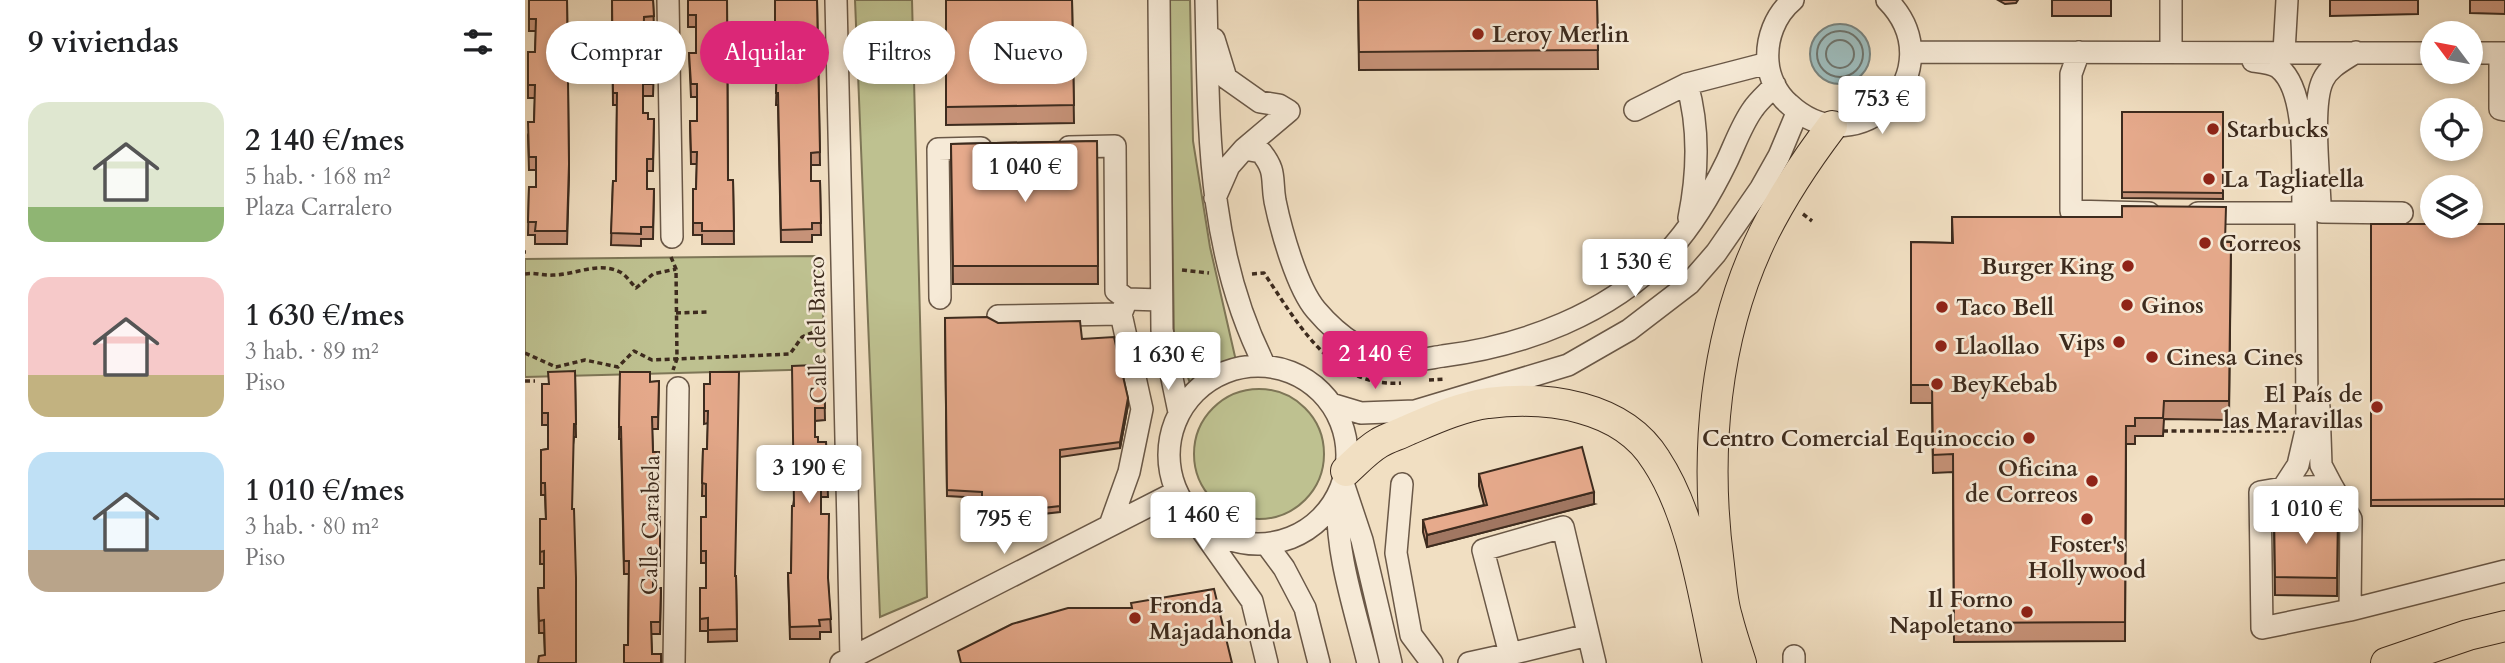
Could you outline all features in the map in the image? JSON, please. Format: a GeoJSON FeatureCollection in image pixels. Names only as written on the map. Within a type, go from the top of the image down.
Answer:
{"type":"FeatureCollection","features":[{"type":"Feature","properties":{"kind":"highway"},"geometry":{"type":"LineString","coordinates":[[1741,663],[1726,616],[1712,518],[1712,434],[1721,369],[1734,311],[1764,233],[1811,154],[1832,126]]}},
{"type":"Feature","properties":{"kind":"highway"},"geometry":{"type":"LineString","coordinates":[[1342,483],[1378,443],[1450,412],[1488,403],[1550,401],[1588,410],[1616,422],[1655,457],[1672,486],[1688,537],[1718,663]]}},
{"type":"Feature","properties":{"kind":"highway"},"geometry":{"type":"LineString","coordinates":[[1415,411],[1450,412]]}},
{"type":"Feature","properties":{"kind":"highway"},"geometry":{"type":"LineString","coordinates":[[1703,595],[1728,663]]}},
{"type":"Feature","properties":{"kind":"highway"},"geometry":{"type":"LineString","coordinates":[[2386,663],[2468,635],[2505,626]]}},
{"type":"Feature","properties":{"kind":"street"},"geometry":{"type":"LineString","coordinates":[[668,0],[672,244]]}},
{"type":"Feature","properties":{"kind":"street","name":"Calle del Barco"},"geometry":{"type":"LineString","coordinates":[[836,0],[846,661]]}},
{"type":"Feature","properties":{"kind":"street"},"geometry":{"type":"LineString","coordinates":[[1160,0],[1162,330],[1179,412]]}},
{"type":"Feature","properties":{"kind":"street"},"geometry":{"type":"LineString","coordinates":[[1793,0],[1775,23],[1768,42],[1768,63],[1775,85],[1784,100],[1797,113],[1814,122],[1832,126],[1856,124],[1879,114],[1896,98],[1908,76],[1912,52],[1908,31],[1898,12],[1887,0]]}},
{"type":"Feature","properties":{"kind":"street"},"geometry":{"type":"LineString","coordinates":[[2171,0],[2171,52]]}},
{"type":"Feature","properties":{"kind":"street"},"geometry":{"type":"LineString","coordinates":[[2284,52],[2287,0]]}},
{"type":"Feature","properties":{"kind":"street"},"geometry":{"type":"LineString","coordinates":[[1206,8],[1226,78],[1260,102],[1289,111],[1244,149],[1229,166],[1215,198]]}},
{"type":"Feature","properties":{"kind":"street"},"geometry":{"type":"LineString","coordinates":[[1206,8],[1208,117],[1215,198],[1229,275],[1251,338],[1265,366]]}},
{"type":"Feature","properties":{"kind":"street"},"geometry":{"type":"LineString","coordinates":[[1912,52],[2420,52]]}},
{"type":"Feature","properties":{"kind":"street"},"geometry":{"type":"LineString","coordinates":[[2080,52],[2071,74],[2071,211],[2402,213]]}},
{"type":"Feature","properties":{"kind":"street"},"geometry":{"type":"LineString","coordinates":[[2210,52],[2278,66],[2290,81],[2299,106],[2312,212],[2321,465],[2351,519],[2350,610]]}},
{"type":"Feature","properties":{"kind":"street"},"geometry":{"type":"LineString","coordinates":[[2283,488],[2298,465],[2307,426],[2312,212],[2318,106],[2323,80],[2335,66],[2356,52]]}},
{"type":"Feature","properties":{"kind":"street"},"geometry":{"type":"LineString","coordinates":[[2483,53],[2503,53],[2503,110]]}},
{"type":"Feature","properties":{"kind":"street"},"geometry":{"type":"LineString","coordinates":[[1635,110],[1687,84],[1768,63]]}},
{"type":"Feature","properties":{"kind":"street"},"geometry":{"type":"LineString","coordinates":[[1687,84],[1694,109],[1697,137],[1695,191],[1688,227]]}},
{"type":"Feature","properties":{"kind":"street"},"geometry":{"type":"LineString","coordinates":[[1244,149],[1261,152],[1272,166],[1275,200],[1290,259],[1314,308],[1346,340],[1373,354],[1402,361],[1458,354],[1531,337],[1585,314],[1628,288],[1666,254],[1688,227],[1715,186],[1752,110],[1775,85]]}},
{"type":"Feature","properties":{"kind":"street"},"geometry":{"type":"LineString","coordinates":[[1331,404],[1361,413],[1415,411],[1568,365],[1629,330],[1689,284],[1716,253],[1761,188],[1779,156],[1797,113]]}},
{"type":"Feature","properties":{"kind":"street"},"geometry":{"type":"LineString","coordinates":[[1047,147],[1115,146],[1116,291],[1124,306],[1142,409],[1129,472],[1110,526]]}},
{"type":"Feature","properties":{"kind":"street"},"geometry":{"type":"LineString","coordinates":[[940,298],[938,149],[1006,148]]}},
{"type":"Feature","properties":{"kind":"street"},"geometry":{"type":"LineString","coordinates":[[998,316],[1124,306],[1161,300]]}},
{"type":"Feature","properties":{"kind":"street"},"geometry":{"type":"LineString","coordinates":[[1267,663],[1252,601],[1175,492],[1168,466],[1169,438],[1179,412],[1195,391],[1215,376],[1240,367],[1265,366],[1302,377],[1318,389],[1331,404],[1342,425],[1347,447],[1336,520],[1368,663]]}},
{"type":"Feature","properties":{"kind":"street","name":"Calle Carabela"},"geometry":{"type":"LineString","coordinates":[[674,663],[675,383]]}},
{"type":"Feature","properties":{"kind":"street"},"geometry":{"type":"LineString","coordinates":[[1193,518],[1209,531],[1246,545],[1267,545],[1289,540],[1308,529],[1325,514],[1342,483]]}},
{"type":"Feature","properties":{"kind":"street"},"geometry":{"type":"LineString","coordinates":[[1342,483],[1362,540],[1391,663]]}},
{"type":"Feature","properties":{"kind":"street"},"geometry":{"type":"LineString","coordinates":[[1402,484],[1396,553],[1411,635],[1432,663]]}},
{"type":"Feature","properties":{"kind":"street"},"geometry":{"type":"LineString","coordinates":[[2332,486],[2260,492],[2262,628],[2350,610],[2505,571]]}},
{"type":"Feature","properties":{"kind":"street"},"geometry":{"type":"LineString","coordinates":[[846,661],[1175,492]]}},
{"type":"Feature","properties":{"kind":"street"},"geometry":{"type":"LineString","coordinates":[[1510,654],[1483,550],[1563,527],[1595,663]]}},
{"type":"Feature","properties":{"kind":"street"},"geometry":{"type":"LineString","coordinates":[[1267,545],[1284,568],[1305,608],[1319,663]]}},
{"type":"Feature","properties":{"kind":"street"},"geometry":{"type":"LineString","coordinates":[[1469,663],[1588,635]]}},
{"type":"Feature","properties":{"kind":"path"},"geometry":{"type":"LineString","coordinates":[[1784,200],[1812,221]]}},
{"type":"Feature","properties":{"kind":"path"},"geometry":{"type":"LineString","coordinates":[[672,244],[670,256],[676,269],[677,359],[672,373],[675,383]]}},
{"type":"Feature","properties":{"kind":"path"},"geometry":{"type":"LineString","coordinates":[[525,275],[528,273],[550,276],[593,267],[620,272],[636,288],[653,274],[676,269]]}},
{"type":"Feature","properties":{"kind":"path"},"geometry":{"type":"LineString","coordinates":[[1160,268],[1229,275],[1264,273],[1303,332],[1340,368],[1357,377],[1391,383],[1403,382]]}},
{"type":"Feature","properties":{"kind":"path"},"geometry":{"type":"LineString","coordinates":[[676,313],[709,312]]}},
{"type":"Feature","properties":{"kind":"path"},"geometry":{"type":"LineString","coordinates":[[525,353],[556,368],[585,360],[618,367],[634,351],[652,360],[790,354],[802,337],[827,327]]}},
{"type":"Feature","properties":{"kind":"path"},"geometry":{"type":"LineString","coordinates":[[1427,381],[1451,379]]}},
{"type":"Feature","properties":{"kind":"path"},"geometry":{"type":"LineString","coordinates":[[525,381],[535,381]]}},
{"type":"Feature","properties":{"kind":"path"},"geometry":{"type":"LineString","coordinates":[[2163,431],[2292,430],[2307,426]]}},
{"type":"Feature","properties":{"kind":"green space"},"geometry":{"type":"Polygon","coordinates":[[[855,0],[912,0],[913,21],[856,21],[855,0]]]}},
{"type":"Feature","properties":{"kind":"green space"},"geometry":{"type":"Polygon","coordinates":[[[1169,0],[1190,0],[1193,141],[1210,247],[1236,361],[1190,383],[1174,338],[1169,0]]]}},
{"type":"Feature","properties":{"kind":"green space"},"geometry":{"type":"Polygon","coordinates":[[[858,84],[914,84],[927,597],[880,617],[858,84]]]}},
{"type":"Feature","properties":{"kind":"green space"},"geometry":{"type":"Polygon","coordinates":[[[821,256],[825,369],[525,377],[525,259],[821,256]]]}},
{"type":"Feature","properties":{"kind":"green space"},"geometry":{"type":"Polygon","coordinates":[[[1259,389],[1284,394],[1305,408],[1319,429],[1324,454],[1319,479],[1305,500],[1284,514],[1259,519],[1234,514],[1213,500],[1199,479],[1194,454],[1199,429],[1213,408],[1234,394],[1259,389]]]}},
{"type":"Feature","properties":{"kind":"water"},"geometry":{"type":"Polygon","coordinates":[[[1840,24],[1861,33],[1870,54],[1861,75],[1840,84],[1819,75],[1810,54],[1819,33],[1840,24]]]}},
{"type":"Feature","properties":{"kind":"building"},"geometry":{"type":"Polygon","coordinates":[[[529,0],[567,0],[567,21],[546,21],[546,84],[568,84],[567,231],[535,231],[536,222],[528,222],[529,187],[536,187],[536,157],[529,157],[528,122],[534,122],[535,85],[528,85],[528,52],[535,52],[536,19],[529,19],[529,0]]]}},
{"type":"Feature","properties":{"kind":"building"},"geometry":{"type":"Polygon","coordinates":[[[612,0],[653,0],[654,16],[644,17],[644,21],[612,21],[612,0]]]}},
{"type":"Feature","properties":{"kind":"building"},"geometry":{"type":"Polygon","coordinates":[[[688,0],[727,0],[727,21],[700,21],[700,84],[727,84],[728,180],[733,180],[734,231],[702,231],[702,223],[693,223],[697,152],[691,152],[690,121],[697,121],[697,84],[691,84],[689,53],[696,53],[696,15],[688,15],[688,0]]]}},
{"type":"Feature","properties":{"kind":"building"},"geometry":{"type":"Polygon","coordinates":[[[775,0],[817,0],[817,21],[775,21],[775,0]]]}},
{"type":"Feature","properties":{"kind":"building"},"geometry":{"type":"Polygon","coordinates":[[[946,0],[1072,0],[1072,21],[969,21],[969,84],[1074,84],[1074,105],[946,107],[946,84],[955,84],[955,21],[946,21],[946,0]]]}},
{"type":"Feature","properties":{"kind":"building","name":"Leroy Merlin"},"geometry":{"type":"Polygon","coordinates":[[[1358,0],[1597,0],[1598,50],[1359,52],[1358,0]]]}},
{"type":"Feature","properties":{"kind":"building"},"geometry":{"type":"Polygon","coordinates":[[[613,84],[643,84],[643,113],[648,113],[648,119],[654,119],[653,159],[647,159],[647,189],[654,189],[653,227],[641,227],[641,234],[611,233],[613,181],[616,181],[617,93],[613,93],[613,84]]]}},
{"type":"Feature","properties":{"kind":"building"},"geometry":{"type":"Polygon","coordinates":[[[776,84],[819,84],[820,152],[811,153],[811,181],[820,181],[821,223],[812,223],[812,229],[781,230],[776,84]]]}},
{"type":"Feature","properties":{"kind":"building"},"geometry":{"type":"Polygon","coordinates":[[[2122,112],[2223,112],[2223,193],[2122,192],[2122,112]]]}},
{"type":"Feature","properties":{"kind":"building"},"geometry":{"type":"Polygon","coordinates":[[[1097,141],[1098,266],[953,266],[951,144],[1097,141]]]}},
{"type":"Feature","properties":{"kind":"building","name":"Centro Comercial Equinoccio"},"geometry":{"type":"Polygon","coordinates":[[[2122,206],[2226,207],[2225,242],[2231,242],[2229,401],[2164,401],[2163,418],[2135,418],[2135,426],[2126,426],[2125,622],[1954,623],[1953,454],[1933,455],[1932,385],[1911,385],[1911,242],[1953,243],[1952,217],[2122,217],[2122,206]]]}},
{"type":"Feature","properties":{"kind":"building"},"geometry":{"type":"Polygon","coordinates":[[[2371,224],[2420,224],[2420,238],[2483,238],[2483,224],[2505,224],[2505,499],[2371,500],[2371,224]]]}},
{"type":"Feature","properties":{"kind":"building"},"geometry":{"type":"Polygon","coordinates":[[[987,317],[998,323],[1080,321],[1082,339],[1114,337],[1128,398],[1120,442],[1060,450],[1060,506],[982,515],[982,492],[947,490],[945,318],[987,317]]]}},
{"type":"Feature","properties":{"kind":"building"},"geometry":{"type":"Polygon","coordinates":[[[815,365],[815,373],[824,373],[825,408],[815,408],[815,437],[818,437],[818,442],[826,442],[828,484],[821,484],[821,514],[829,514],[828,578],[831,619],[819,620],[820,626],[790,627],[788,573],[791,573],[794,506],[792,366],[815,365]]]}},
{"type":"Feature","properties":{"kind":"building"},"geometry":{"type":"Polygon","coordinates":[[[575,371],[576,424],[572,509],[576,578],[576,663],[538,663],[539,656],[545,655],[544,620],[539,621],[538,588],[544,588],[544,551],[540,552],[540,519],[546,519],[545,483],[541,483],[541,450],[548,449],[548,413],[542,413],[542,384],[549,384],[548,372],[575,371]]]}},
{"type":"Feature","properties":{"kind":"building"},"geometry":{"type":"Polygon","coordinates":[[[620,372],[650,372],[650,382],[659,381],[658,417],[652,417],[653,452],[659,452],[658,481],[653,481],[653,517],[660,517],[660,553],[653,553],[653,588],[661,588],[660,622],[651,622],[652,654],[661,654],[661,663],[624,663],[624,645],[628,645],[629,561],[624,561],[619,427],[620,372]]]}},
{"type":"Feature","properties":{"kind":"building"},"geometry":{"type":"Polygon","coordinates":[[[710,372],[739,372],[735,576],[737,629],[708,630],[708,618],[700,619],[700,588],[706,588],[706,551],[701,551],[701,517],[706,517],[706,484],[702,483],[703,449],[707,449],[708,411],[704,411],[704,384],[710,384],[710,372]]]}},
{"type":"Feature","properties":{"kind":"building"},"geometry":{"type":"Polygon","coordinates":[[[1582,447],[1594,492],[1427,535],[1423,520],[1487,505],[1479,474],[1582,447]]]}},
{"type":"Feature","properties":{"kind":"building"},"geometry":{"type":"Polygon","coordinates":[[[2274,514],[2338,515],[2337,578],[2275,577],[2274,514]]]}},
{"type":"Feature","properties":{"kind":"building"},"geometry":{"type":"Polygon","coordinates":[[[1214,589],[1232,663],[961,663],[958,651],[1012,624],[1068,608],[1132,608],[1131,603],[1214,589]]]}},
{"type":"Feature","properties":{"kind":"place","name":"Leroy Merlin"},"geometry":{"type":"Point","coordinates":[1478,34]}},
{"type":"Feature","properties":{"kind":"place","name":"Starbucks"},"geometry":{"type":"Point","coordinates":[2213,129]}},
{"type":"Feature","properties":{"kind":"place","name":"La Tagliatella"},"geometry":{"type":"Point","coordinates":[2209,179]}},
{"type":"Feature","properties":{"kind":"place","name":"Correos"},"geometry":{"type":"Point","coordinates":[2205,243]}},
{"type":"Feature","properties":{"kind":"place","name":"Burger King"},"geometry":{"type":"Point","coordinates":[2128,266]}},
{"type":"Feature","properties":{"kind":"place","name":"Ginos"},"geometry":{"type":"Point","coordinates":[2127,305]}},
{"type":"Feature","properties":{"kind":"place","name":"Taco Bell"},"geometry":{"type":"Point","coordinates":[1942,307]}},
{"type":"Feature","properties":{"kind":"place","name":"Vips"},"geometry":{"type":"Point","coordinates":[2119,342]}},
{"type":"Feature","properties":{"kind":"place","name":"Llaollao"},"geometry":{"type":"Point","coordinates":[1941,346]}},
{"type":"Feature","properties":{"kind":"place","name":"Cinesa Cines"},"geometry":{"type":"Point","coordinates":[2152,357]}},
{"type":"Feature","properties":{"kind":"place","name":"BeyKebab"},"geometry":{"type":"Point","coordinates":[1937,384]}},
{"type":"Feature","properties":{"kind":"place","name":"El País de las Maravillas"},"geometry":{"type":"Point","coordinates":[2377,407]}},
{"type":"Feature","properties":{"kind":"place","name":"Centro Comercial Equinoccio"},"geometry":{"type":"Point","coordinates":[2029,438]}},
{"type":"Feature","properties":{"kind":"place","name":"Oficina de Correos"},"geometry":{"type":"Point","coordinates":[2092,481]}},
{"type":"Feature","properties":{"kind":"place","name":"Foster's Hollywood"},"geometry":{"type":"Point","coordinates":[2087,519]}},
{"type":"Feature","properties":{"kind":"place","name":"Il Forno Napoletano"},"geometry":{"type":"Point","coordinates":[2027,612]}},
{"type":"Feature","properties":{"kind":"place","name":"Fronda Majadahonda"},"geometry":{"type":"Point","coordinates":[1135,618]}}]}
